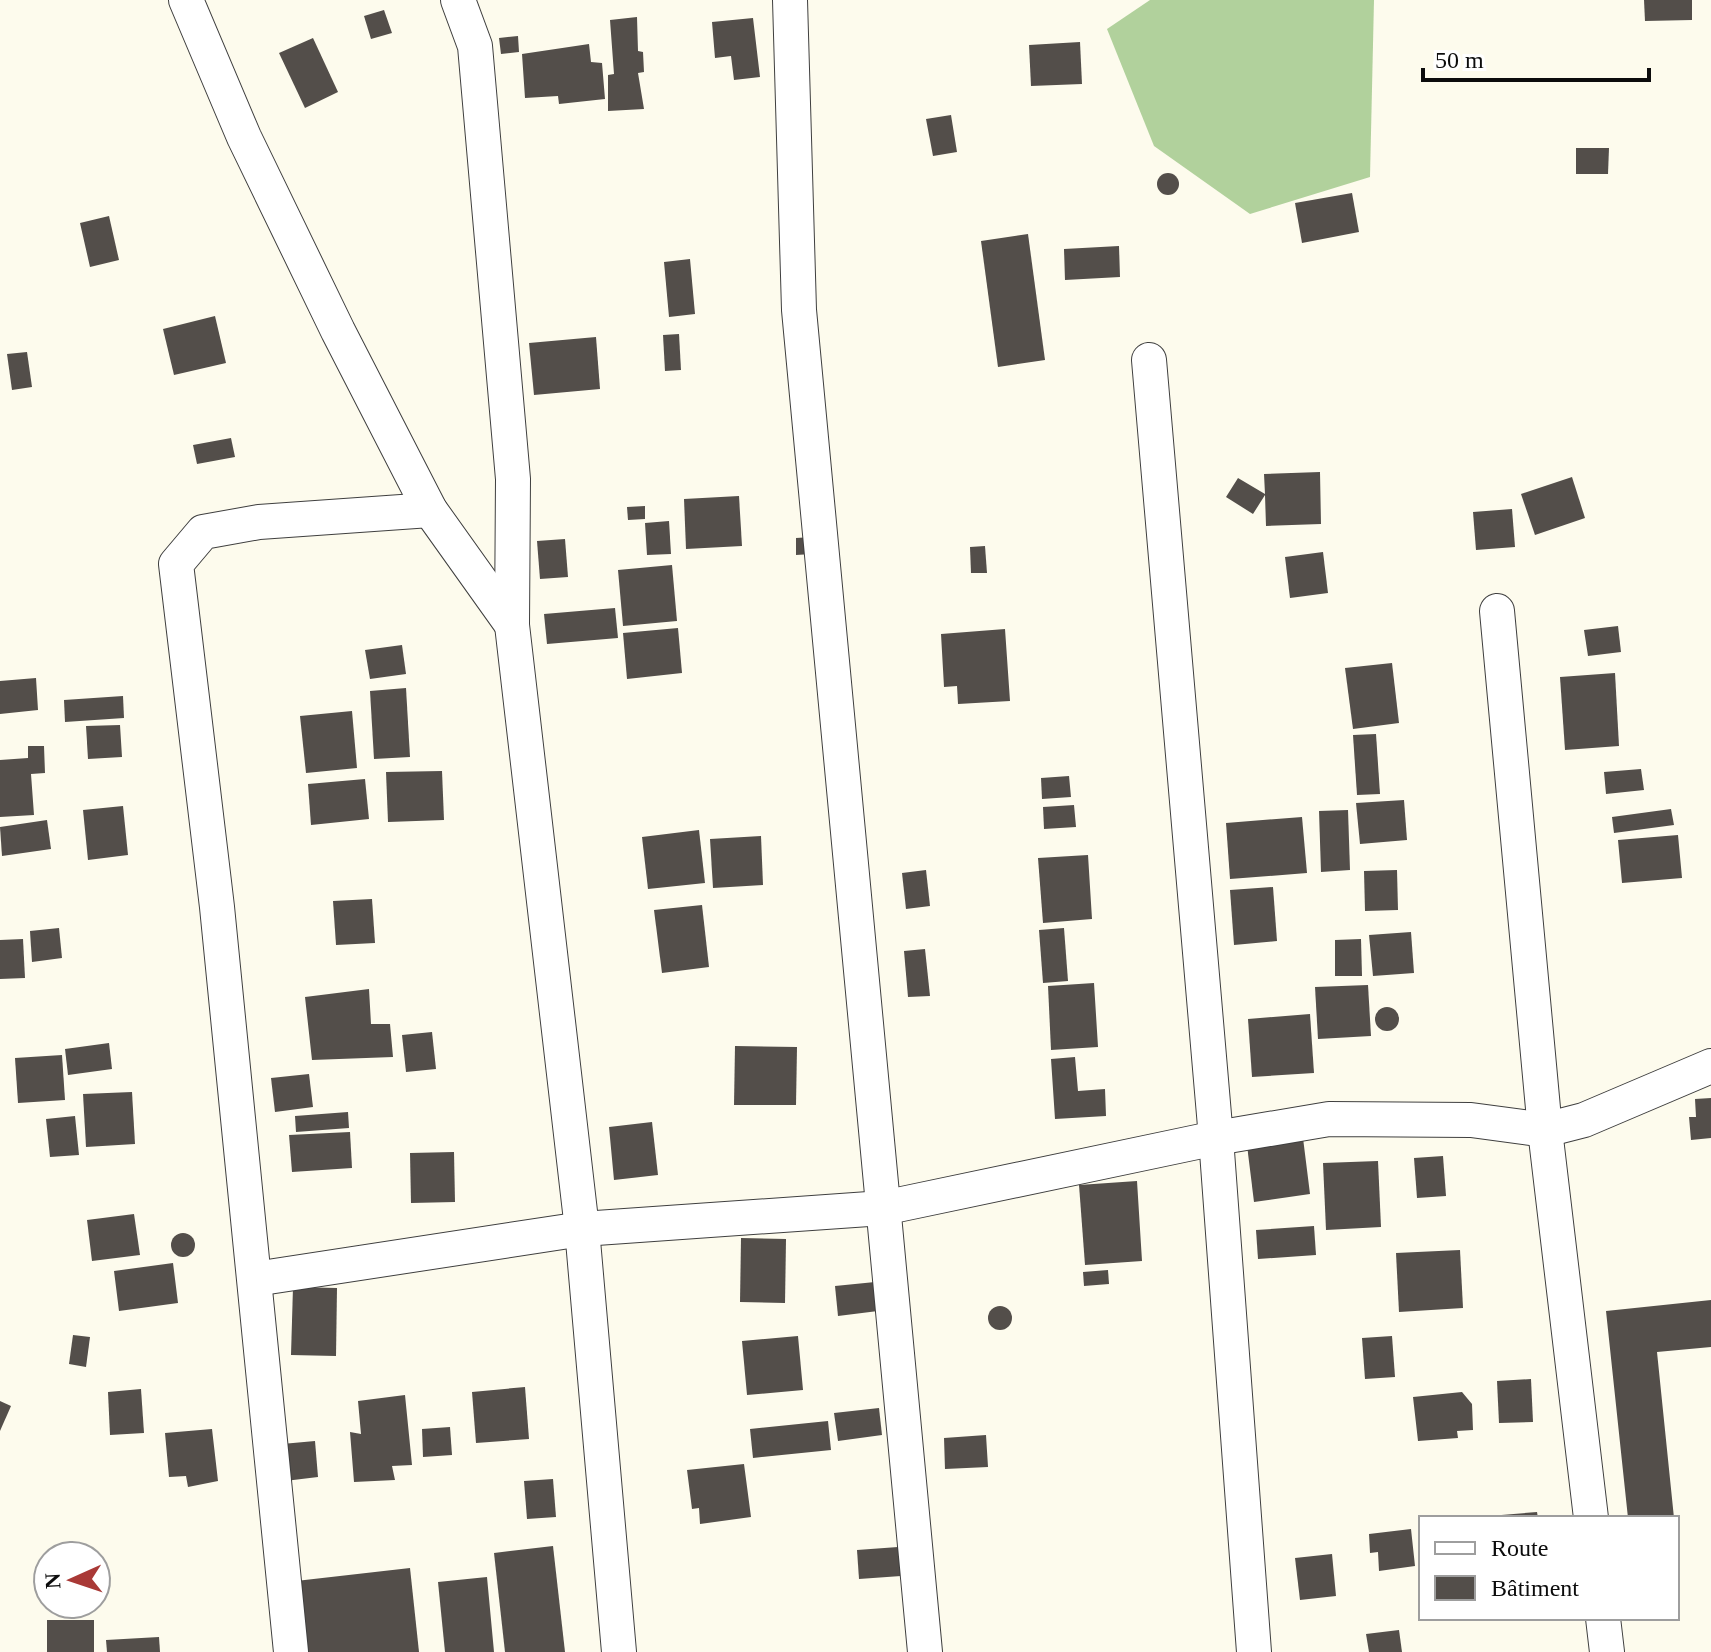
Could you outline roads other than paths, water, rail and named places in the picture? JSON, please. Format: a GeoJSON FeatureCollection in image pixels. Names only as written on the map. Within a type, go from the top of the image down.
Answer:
{"type":"FeatureCollection","features":[{"type":"Feature","properties":{"kind":"street"},"geometry":{"type":"LineString","coordinates":[[186,0],[244,137],[338,331],[430,510],[512,625]]}},
{"type":"Feature","properties":{"kind":"street"},"geometry":{"type":"LineString","coordinates":[[458,0],[475,46],[513,479],[512,625],[582,1229],[619,1652]]}},
{"type":"Feature","properties":{"kind":"street"},"geometry":{"type":"LineString","coordinates":[[790,0],[799,310],[925,1652]]}},
{"type":"Feature","properties":{"kind":"street"},"geometry":{"type":"LineString","coordinates":[[1149,360],[1216,1138],[1254,1652]]}},
{"type":"Feature","properties":{"kind":"street"},"geometry":{"type":"LineString","coordinates":[[291,1652],[217,907],[176,564],[203,532],[259,522],[430,510]]}},
{"type":"Feature","properties":{"kind":"street"},"geometry":{"type":"LineString","coordinates":[[1497,611],[1545,1130],[1591,1516]]}},
{"type":"Feature","properties":{"kind":"street"},"geometry":{"type":"LineString","coordinates":[[255,1279],[582,1229],[883,1208],[1216,1138],[1329,1119],[1471,1120],[1545,1130],[1584,1120],[1711,1066]]}},
{"type":"Feature","properties":{"kind":"street"},"geometry":{"type":"LineString","coordinates":[[1603,1620],[1607,1652]]}}]}
